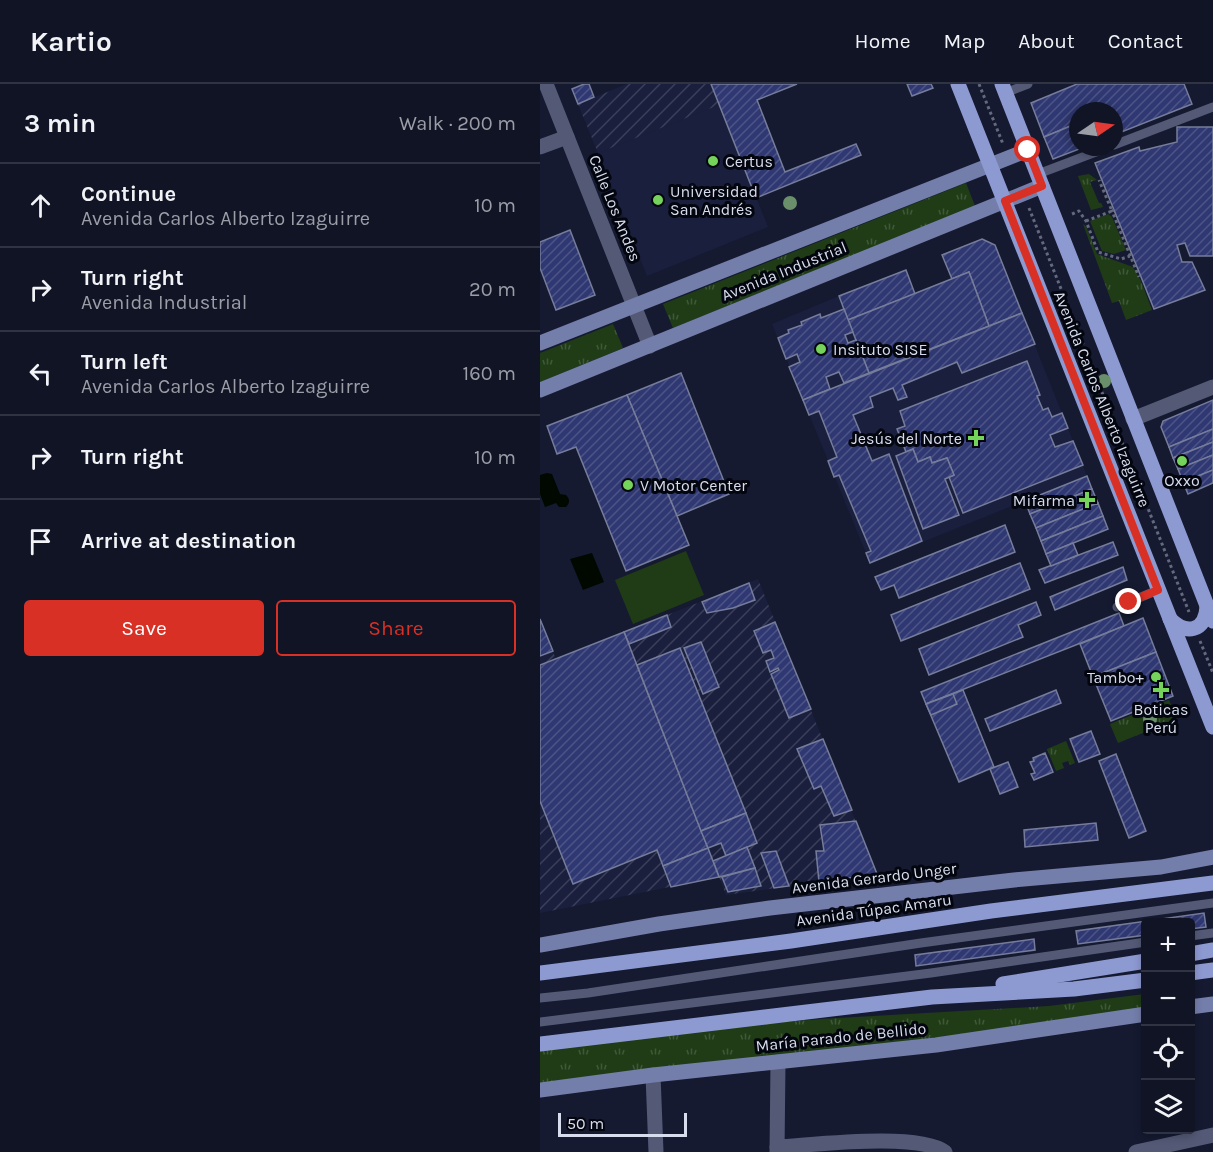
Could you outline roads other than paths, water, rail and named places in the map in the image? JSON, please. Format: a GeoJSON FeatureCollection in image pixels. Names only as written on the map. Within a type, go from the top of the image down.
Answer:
{"type":"FeatureCollection","features":[{"type":"Feature","properties":{"kind":"main road","name":"Avenida Carlos Alberto Izaguirre"},"geometry":{"type":"LineString","coordinates":[[958,84],[1213,727]]}},
{"type":"Feature","properties":{"kind":"main road","name":"Avenida Carlos Alberto Izaguirre"},"geometry":{"type":"LineString","coordinates":[[1003,88],[1210,614]]}},
{"type":"Feature","properties":{"kind":"main road"},"geometry":{"type":"LineString","coordinates":[[1170,619],[1181,628],[1195,628],[1210,614]]}},
{"type":"Feature","properties":{"kind":"main road","name":"Avenida Túpac Amaru"},"geometry":{"type":"LineString","coordinates":[[540,973],[1213,882]]}},
{"type":"Feature","properties":{"kind":"main road"},"geometry":{"type":"LineString","coordinates":[[1195,953],[1213,950]]}},
{"type":"Feature","properties":{"kind":"main road"},"geometry":{"type":"LineString","coordinates":[[540,1044],[932,996],[1141,962]]}},
{"type":"Feature","properties":{"kind":"main road"},"geometry":{"type":"LineString","coordinates":[[1195,972],[1213,970]]}},
{"type":"Feature","properties":{"kind":"main road"},"geometry":{"type":"LineString","coordinates":[[932,996],[1074,989],[1141,981]]}},
{"type":"Feature","properties":{"kind":"street","name":"Calle Los Andes"},"geometry":{"type":"LineString","coordinates":[[546,84],[650,346]]}},
{"type":"Feature","properties":{"kind":"street"},"geometry":{"type":"LineString","coordinates":[[540,147],[567,136]]}},
{"type":"Feature","properties":{"kind":"street","name":"Avenida Industrial"},"geometry":{"type":"LineString","coordinates":[[540,343],[1028,150]]}},
{"type":"Feature","properties":{"kind":"street","name":"Avenida Industrial"},"geometry":{"type":"LineString","coordinates":[[540,390],[1023,194],[1040,180]]}},
{"type":"Feature","properties":{"kind":"street"},"geometry":{"type":"LineString","coordinates":[[1133,419],[1213,387]]}},
{"type":"Feature","properties":{"kind":"street","name":"Avenida Gerardo Unger"},"geometry":{"type":"LineString","coordinates":[[540,945],[782,906],[1003,881],[1161,867],[1213,857]]}},
{"type":"Feature","properties":{"kind":"street"},"geometry":{"type":"LineString","coordinates":[[1195,1007],[1213,1004]]}},
{"type":"Feature","properties":{"kind":"street","name":"María Parado de Bellido"},"geometry":{"type":"LineString","coordinates":[[540,1090],[653,1075],[936,1045],[1141,1015]]}},
{"type":"Feature","properties":{"kind":"street"},"geometry":{"type":"LineString","coordinates":[[778,1062],[777,1150],[901,1142],[928,1144],[943,1151]]}},
{"type":"Feature","properties":{"kind":"street"},"geometry":{"type":"LineString","coordinates":[[653,1075],[656,1152]]}},
{"type":"Feature","properties":{"kind":"street"},"geometry":{"type":"LineString","coordinates":[[1136,1152],[1213,1136]]}},
{"type":"Feature","properties":{"kind":"lane"},"geometry":{"type":"LineString","coordinates":[[1003,88],[1028,84]]}},
{"type":"Feature","properties":{"kind":"lane"},"geometry":{"type":"LineString","coordinates":[[1123,142],[1213,107]]}},
{"type":"Feature","properties":{"kind":"lane"},"geometry":{"type":"LineString","coordinates":[[1040,180],[1090,156]]}},
{"type":"Feature","properties":{"kind":"lane"},"geometry":{"type":"LineString","coordinates":[[1117,607],[1158,590]]}},
{"type":"Feature","properties":{"kind":"lane"},"geometry":{"type":"LineString","coordinates":[[540,998],[1213,903]]}},
{"type":"Feature","properties":{"kind":"lane"},"geometry":{"type":"LineString","coordinates":[[1195,935],[1213,933]]}},
{"type":"Feature","properties":{"kind":"lane"},"geometry":{"type":"LineString","coordinates":[[540,1022],[931,973],[1141,943]]}},
{"type":"Feature","properties":{"kind":"place","name":"Certus"},"geometry":{"type":"Point","coordinates":[713,161]}},
{"type":"Feature","properties":{"kind":"place","name":"Universidad San Andrés"},"geometry":{"type":"Point","coordinates":[658,200]}},
{"type":"Feature","properties":{"kind":"place","name":"Insituto SISE"},"geometry":{"type":"Point","coordinates":[821,349]}},
{"type":"Feature","properties":{"kind":"place","name":"Jesús del Norte"},"geometry":{"type":"Point","coordinates":[976,438]}},
{"type":"Feature","properties":{"kind":"place","name":"Oxxo"},"geometry":{"type":"Point","coordinates":[1182,461]}},
{"type":"Feature","properties":{"kind":"place","name":"V Motor Center"},"geometry":{"type":"Point","coordinates":[628,485]}},
{"type":"Feature","properties":{"kind":"place","name":"Mifarma"},"geometry":{"type":"Point","coordinates":[1087,500]}},
{"type":"Feature","properties":{"kind":"place","name":"Tambo+"},"geometry":{"type":"Point","coordinates":[1156,677]}},
{"type":"Feature","properties":{"kind":"place","name":"Boticas Perú"},"geometry":{"type":"Point","coordinates":[1161,690]}}]}
